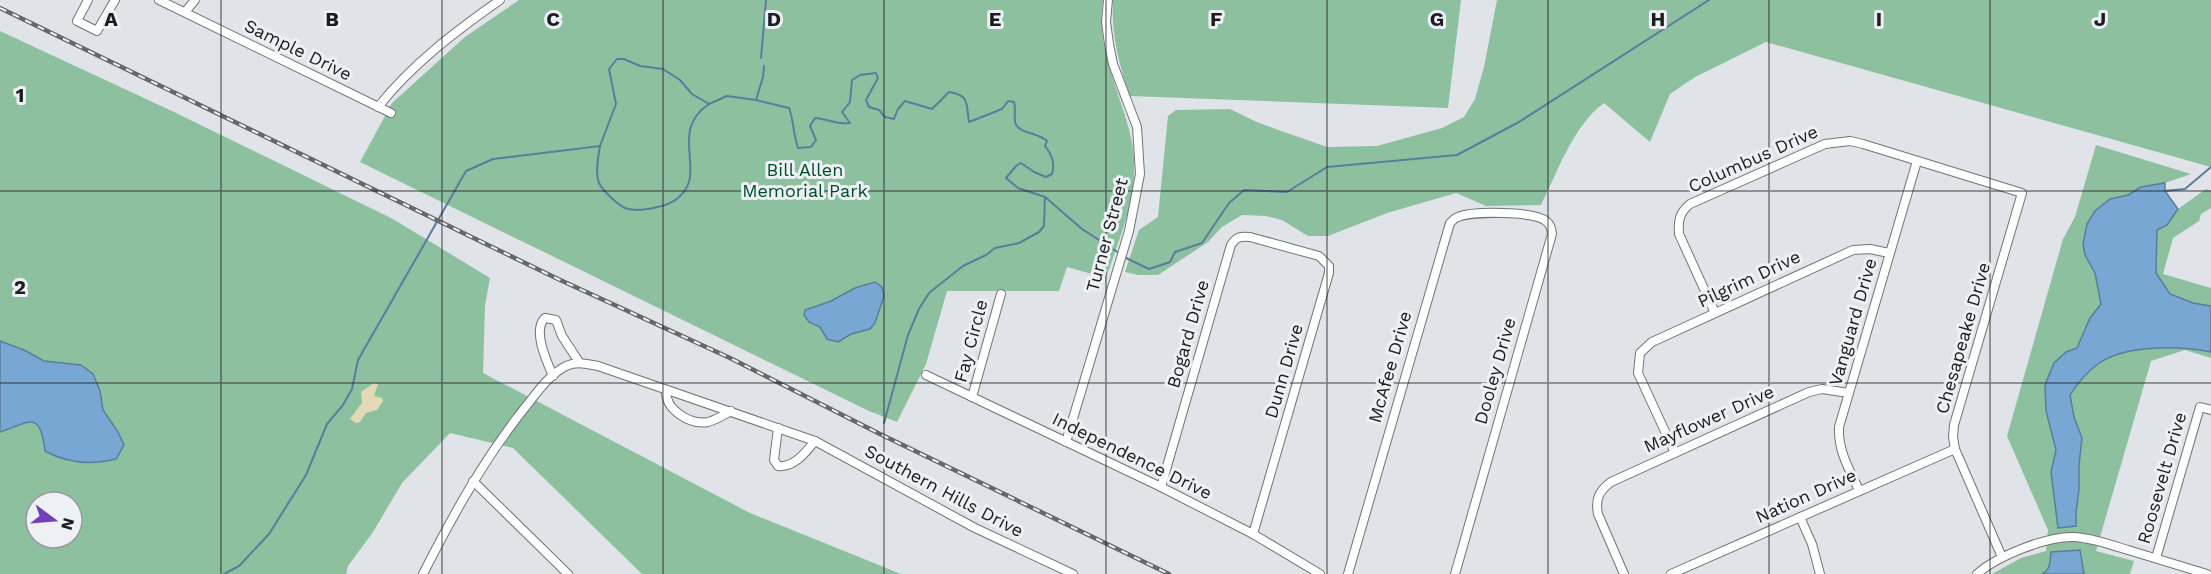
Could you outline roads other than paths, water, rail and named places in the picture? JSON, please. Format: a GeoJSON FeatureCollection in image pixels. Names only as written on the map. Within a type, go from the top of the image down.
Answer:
{"type":"FeatureCollection","features":[{"type":"Feature","properties":{"kind":"street"},"geometry":{"type":"LineString","coordinates":[[88,0],[77,21],[97,31],[115,0]]}},
{"type":"Feature","properties":{"kind":"street","name":"Sample Drive"},"geometry":{"type":"LineString","coordinates":[[159,0],[391,113]]}},
{"type":"Feature","properties":{"kind":"street"},"geometry":{"type":"LineString","coordinates":[[185,12],[195,0]]}},
{"type":"Feature","properties":{"kind":"street"},"geometry":{"type":"LineString","coordinates":[[378,107],[422,61],[462,27],[500,0]]}},
{"type":"Feature","properties":{"kind":"street","name":"Turner Street"},"geometry":{"type":"LineString","coordinates":[[1066,442],[1129,231],[1139,187],[1139,143],[1134,118],[1113,64],[1106,22],[1108,0]]}},
{"type":"Feature","properties":{"kind":"street","name":"Columbus Drive"},"geometry":{"type":"LineString","coordinates":[[1714,313],[1678,234],[1678,221],[1682,210],[1690,204],[1825,144],[1850,141],[2022,193]]}},
{"type":"Feature","properties":{"kind":"street","name":"Vanguard Drive"},"geometry":{"type":"LineString","coordinates":[[1858,490],[1841,452],[1838,441],[1839,427],[1917,161]]}},
{"type":"Feature","properties":{"kind":"street","name":"Chesapeake Drive"},"geometry":{"type":"LineString","coordinates":[[2001,556],[1955,449],[1953,437],[1954,425],[2022,193]]}},
{"type":"Feature","properties":{"kind":"street","name":"McAfee Drive"},"geometry":{"type":"LineString","coordinates":[[1348,574],[1450,223],[1457,217],[1503,213]]}},
{"type":"Feature","properties":{"kind":"street","name":"Dooley Drive"},"geometry":{"type":"LineString","coordinates":[[1455,574],[1552,234],[1551,226],[1546,220],[1534,215],[1503,213]]}},
{"type":"Feature","properties":{"kind":"street","name":"Bogard Drive"},"geometry":{"type":"LineString","coordinates":[[1161,487],[1234,239],[1241,236],[1283,246]]}},
{"type":"Feature","properties":{"kind":"street","name":"Dunn Drive"},"geometry":{"type":"LineString","coordinates":[[1253,534],[1329,273],[1325,260],[1319,256],[1283,246]]}},
{"type":"Feature","properties":{"kind":"street","name":"Pilgrim Drive"},"geometry":{"type":"LineString","coordinates":[[1675,453],[1638,374],[1640,354],[1652,342],[1853,250],[1870,249],[1889,254]]}},
{"type":"Feature","properties":{"kind":"street","name":"Fay Circle"},"geometry":{"type":"LineString","coordinates":[[972,397],[1001,294]]}},
{"type":"Feature","properties":{"kind":"street"},"geometry":{"type":"LineString","coordinates":[[423,574],[473,481],[519,415],[553,376],[568,365],[579,362],[562,336],[556,320],[545,318],[540,326],[543,354],[553,376]]}},
{"type":"Feature","properties":{"kind":"street","name":"Southern Hills Drive"},"geometry":{"type":"LineString","coordinates":[[579,362],[598,366],[815,441],[1058,571],[1073,574]]}},
{"type":"Feature","properties":{"kind":"street","name":"Independence Drive"},"geometry":{"type":"LineString","coordinates":[[926,375],[1161,487],[1253,534],[1320,574]]}},
{"type":"Feature","properties":{"kind":"street","name":"Mayflower Drive"},"geometry":{"type":"LineString","coordinates":[[1624,574],[1598,514],[1596,504],[1599,494],[1611,482],[1809,392],[1822,389],[1849,393]]}},
{"type":"Feature","properties":{"kind":"street"},"geometry":{"type":"LineString","coordinates":[[666,390],[671,405],[679,414],[689,419],[706,422],[730,411]]}},
{"type":"Feature","properties":{"kind":"street","name":"Roosevelt Drive"},"geometry":{"type":"LineString","coordinates":[[2156,558],[2200,407],[2211,410]]}},
{"type":"Feature","properties":{"kind":"street"},"geometry":{"type":"LineString","coordinates":[[778,428],[774,460],[778,466],[785,466],[793,462],[815,441]]}},
{"type":"Feature","properties":{"kind":"street","name":"Nation Drive"},"geometry":{"type":"LineString","coordinates":[[1671,574],[1955,449]]}},
{"type":"Feature","properties":{"kind":"street"},"geometry":{"type":"LineString","coordinates":[[473,481],[568,574]]}},
{"type":"Feature","properties":{"kind":"street"},"geometry":{"type":"LineString","coordinates":[[1800,517],[1812,544],[1820,574]]}},
{"type":"Feature","properties":{"kind":"street"},"geometry":{"type":"LineString","coordinates":[[1977,574],[2001,556],[2038,544],[2076,537],[2105,543],[2208,574]]}},
{"type":"Feature","properties":{"kind":"water"},"geometry":{"type":"Polygon","coordinates":[[[2165,183],[2165,191],[2178,209],[2167,225],[2157,230],[2156,273],[2170,294],[2193,303],[2211,306],[2211,352],[2153,348],[2123,353],[2110,357],[2082,378],[2070,395],[2074,417],[2082,438],[2076,526],[2058,528],[2051,472],[2056,450],[2046,411],[2045,385],[2054,363],[2066,352],[2077,348],[2090,318],[2101,304],[2095,273],[2085,255],[2083,244],[2087,224],[2095,211],[2110,199],[2128,195],[2141,187],[2165,183]]]}},
{"type":"Feature","properties":{"kind":"water"},"geometry":{"type":"Polygon","coordinates":[[[875,282],[882,287],[884,296],[875,323],[870,329],[851,334],[838,342],[827,339],[820,327],[809,322],[804,315],[805,310],[831,301],[855,288],[875,282]]]}},
{"type":"Feature","properties":{"kind":"water"},"geometry":{"type":"Polygon","coordinates":[[[0,341],[44,361],[81,365],[93,374],[100,391],[103,410],[124,445],[116,459],[80,462],[53,455],[45,451],[40,429],[32,422],[0,432],[0,341]]]}},
{"type":"Feature","properties":{"kind":"water"},"geometry":{"type":"Polygon","coordinates":[[[2080,550],[2084,574],[2042,574],[2049,567],[2051,552],[2080,550]]]}},
{"type":"Feature","properties":{"kind":"waterway"},"geometry":{"type":"LineString","coordinates":[[761,58],[766,0]]}},
{"type":"Feature","properties":{"kind":"waterway"},"geometry":{"type":"LineString","coordinates":[[1124,257],[1149,269],[1170,262],[1175,252],[1202,243],[1229,203],[1244,190],[1287,192],[1327,167],[1457,155],[1519,122],[1709,0]]}},
{"type":"Feature","properties":{"kind":"waterway"},"geometry":{"type":"LineString","coordinates":[[224,574],[239,566],[269,534],[306,475],[327,424],[343,405],[352,389],[358,360],[466,171],[493,159],[600,146],[616,104],[609,69],[617,59],[624,59],[640,66],[663,69],[680,80],[692,94],[709,104],[727,96],[789,108],[798,148],[811,147],[816,140],[810,126],[815,118],[850,123],[842,112],[850,102],[852,80],[860,75],[876,73],[878,78],[866,100],[869,107],[879,110],[885,117],[894,119],[898,109],[905,101],[932,109],[949,92],[964,98],[969,122],[1002,109],[1008,101],[1014,102],[1017,126],[1047,141],[1045,146],[1052,159],[1053,170],[1052,174],[1046,177],[1021,163],[1006,178],[1018,188],[1045,197],[1082,229],[1119,253]]}},
{"type":"Feature","properties":{"kind":"waterway"},"geometry":{"type":"LineString","coordinates":[[756,100],[764,66]]}},
{"type":"Feature","properties":{"kind":"waterway"},"geometry":{"type":"LineString","coordinates":[[600,146],[597,165],[599,183],[614,201],[631,209],[645,209],[667,204],[678,198],[687,188],[690,177],[691,127],[697,115],[709,104]]}},
{"type":"Feature","properties":{"kind":"waterway"},"geometry":{"type":"LineString","coordinates":[[2164,191],[2185,189],[2211,167]]}},
{"type":"Feature","properties":{"kind":"waterway"},"geometry":{"type":"LineString","coordinates":[[884,423],[908,335],[929,293],[963,266],[995,248],[1019,243],[1039,232],[1044,226],[1045,197]]}},
{"type":"Feature","properties":{"kind":"railway"},"geometry":{"type":"LineString","coordinates":[[0,8],[558,279],[730,358],[880,434],[1169,574]]}},
{"type":"Feature","properties":{"kind":"park label","name":"Bill Allen Memorial Park"},"geometry":{"type":"Point","coordinates":[805,180]}}]}
